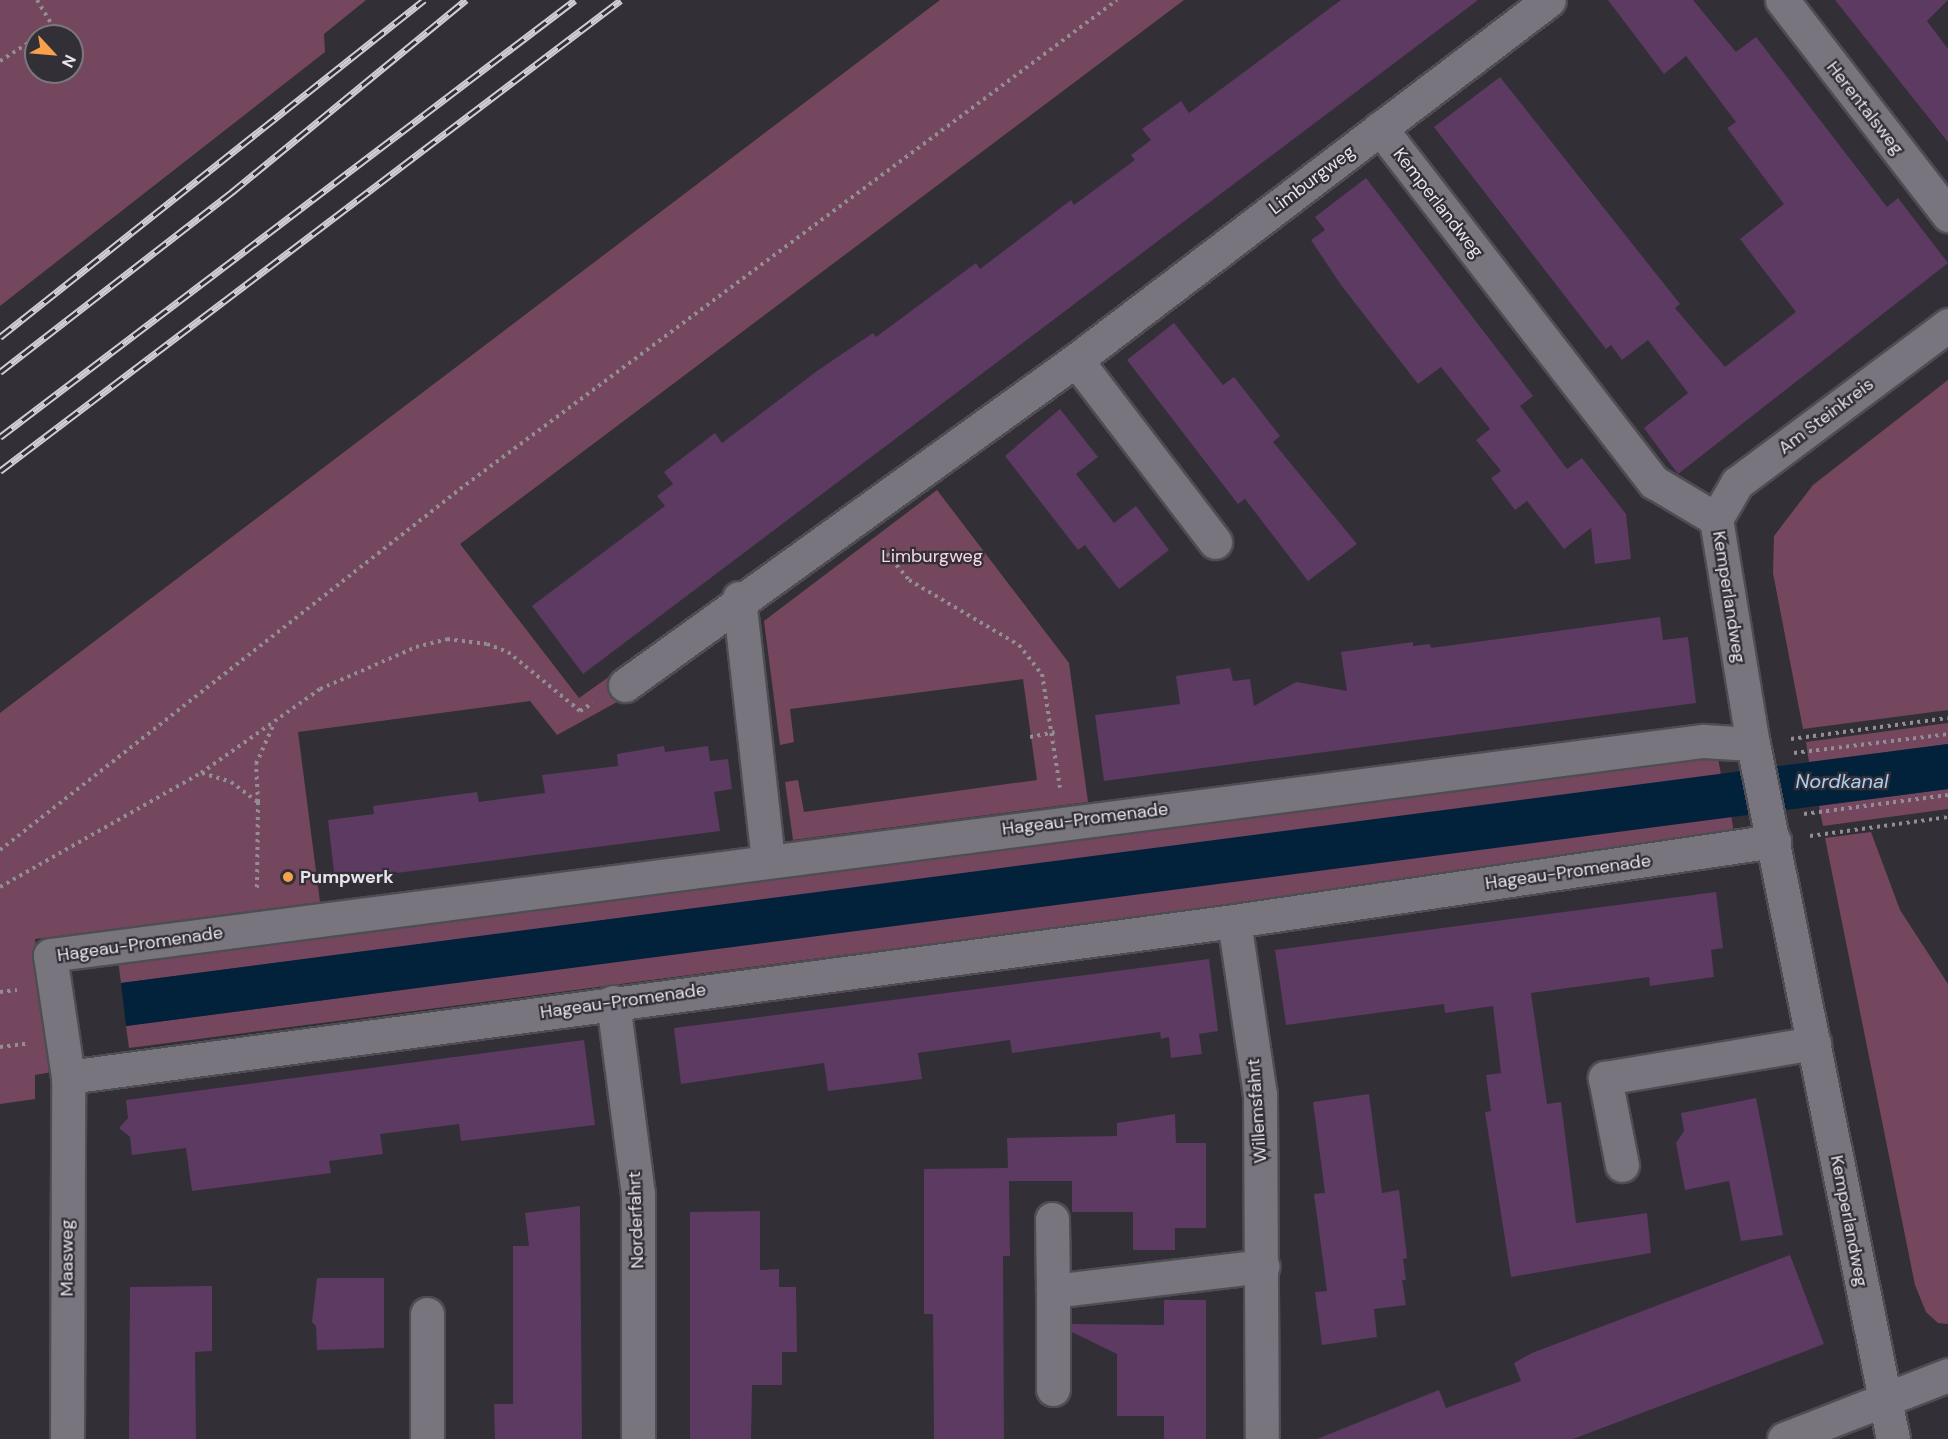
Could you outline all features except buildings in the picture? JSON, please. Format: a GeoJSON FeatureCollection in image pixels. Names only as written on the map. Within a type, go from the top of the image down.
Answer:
{"type":"FeatureCollection","features":[{"type":"Feature","properties":{"kind":"street","name":"Limburgweg"},"geometry":{"type":"LineString","coordinates":[[625,685],[739,598],[857,519],[1076,360],[1549,0]]}},
{"type":"Feature","properties":{"kind":"street","name":"Herentalsweg"},"geometry":{"type":"LineString","coordinates":[[1782,0],[1948,215]]}},
{"type":"Feature","properties":{"kind":"street","name":"Kemperlandweg"},"geometry":{"type":"LineString","coordinates":[[1380,128],[1654,482],[1716,519],[1755,751],[1893,1439]]}},
{"type":"Feature","properties":{"kind":"street","name":"Am Steinkreis"},"geometry":{"type":"LineString","coordinates":[[1716,519],[1737,483],[1948,325]]}},
{"type":"Feature","properties":{"kind":"street"},"geometry":{"type":"LineString","coordinates":[[1076,360],[1215,542]]}},
{"type":"Feature","properties":{"kind":"street"},"geometry":{"type":"LineString","coordinates":[[739,598],[768,861]]}},
{"type":"Feature","properties":{"kind":"street","name":"Hageau-Promenade"},"geometry":{"type":"LineString","coordinates":[[1755,751],[1703,741],[1064,821],[50,955],[68,1077],[613,1002],[1234,921],[1771,830]]}},
{"type":"Feature","properties":{"kind":"street","name":"Willemsfahrt"},"geometry":{"type":"LineString","coordinates":[[1234,921],[1260,1094],[1263,1266],[1262,1439]]}},
{"type":"Feature","properties":{"kind":"street","name":"Norderfahrt"},"geometry":{"type":"LineString","coordinates":[[613,1002],[638,1194],[638,1439]]}},
{"type":"Feature","properties":{"kind":"street"},"geometry":{"type":"LineString","coordinates":[[1622,1165],[1605,1078],[1814,1043]]}},
{"type":"Feature","properties":{"kind":"street","name":"Maasweg"},"geometry":{"type":"LineString","coordinates":[[67,1439],[68,1077]]}},
{"type":"Feature","properties":{"kind":"street"},"geometry":{"type":"LineString","coordinates":[[1052,1219],[1053,1389]]}},
{"type":"Feature","properties":{"kind":"street"},"geometry":{"type":"LineString","coordinates":[[1053,1291],[1263,1266]]}},
{"type":"Feature","properties":{"kind":"street"},"geometry":{"type":"LineString","coordinates":[[427,1314],[427,1439]]}},
{"type":"Feature","properties":{"kind":"street"},"geometry":{"type":"LineString","coordinates":[[1784,1439],[1948,1376]]}},
{"type":"Feature","properties":{"kind":"path"},"geometry":{"type":"LineString","coordinates":[[37,0],[51,24]]}},
{"type":"Feature","properties":{"kind":"path"},"geometry":{"type":"LineString","coordinates":[[0,850],[460,489],[1117,0]]}},
{"type":"Feature","properties":{"kind":"path"},"geometry":{"type":"LineString","coordinates":[[0,61],[24,45]]}},
{"type":"Feature","properties":{"kind":"path"},"geometry":{"type":"LineString","coordinates":[[857,519],[909,580],[1019,645],[1042,674],[1054,732],[1064,821]]}},
{"type":"Feature","properties":{"kind":"path"},"geometry":{"type":"LineString","coordinates":[[0,887],[201,773],[320,689],[416,647],[447,639],[468,638],[508,652],[580,711],[625,685]]}},
{"type":"Feature","properties":{"kind":"path"},"geometry":{"type":"LineString","coordinates":[[1755,751],[1948,718]]}},
{"type":"Feature","properties":{"kind":"path"},"geometry":{"type":"LineString","coordinates":[[261,927],[255,764],[273,724]]}},
{"type":"Feature","properties":{"kind":"path"},"geometry":{"type":"LineString","coordinates":[[1030,737],[1054,732]]}},
{"type":"Feature","properties":{"kind":"path"},"geometry":{"type":"LineString","coordinates":[[201,773],[231,782],[258,802]]}},
{"type":"Feature","properties":{"kind":"path"},"geometry":{"type":"LineString","coordinates":[[1771,830],[1948,817]]}},
{"type":"Feature","properties":{"kind":"green space"},"geometry":{"type":"Polygon","coordinates":[[[0,0],[366,0],[324,34],[325,52],[0,306],[0,0]]]}},
{"type":"Feature","properties":{"kind":"green space"},"geometry":{"type":"Polygon","coordinates":[[[940,0],[1184,0],[460,544],[579,698],[620,669],[637,691],[557,735],[530,701],[298,732],[320,902],[35,939],[52,1072],[35,1075],[35,1099],[0,1104],[0,713],[940,0]]]}},
{"type":"Feature","properties":{"kind":"green space"},"geometry":{"type":"Polygon","coordinates":[[[1948,380],[1948,710],[1803,729],[1773,573],[1774,536],[1813,485],[1948,380]]]}},
{"type":"Feature","properties":{"kind":"green space"},"geometry":{"type":"Polygon","coordinates":[[[937,490],[1069,663],[1088,802],[793,840],[785,782],[798,780],[804,812],[1037,780],[1023,679],[790,709],[794,742],[780,745],[764,621],[937,490]]]}},
{"type":"Feature","properties":{"kind":"green space"},"geometry":{"type":"Polygon","coordinates":[[[1948,723],[1948,744],[1809,762],[1806,742],[1948,723]]]}},
{"type":"Feature","properties":{"kind":"green space"},"geometry":{"type":"Polygon","coordinates":[[[1717,752],[1721,775],[121,983],[118,960],[1717,752]]]}},
{"type":"Feature","properties":{"kind":"green space"},"geometry":{"type":"Polygon","coordinates":[[[1948,789],[1948,809],[1823,826],[1819,806],[1948,789]]]}},
{"type":"Feature","properties":{"kind":"green space"},"geometry":{"type":"Polygon","coordinates":[[[1731,815],[1735,839],[129,1048],[126,1026],[1731,815]]]}},
{"type":"Feature","properties":{"kind":"green space"},"geometry":{"type":"Polygon","coordinates":[[[1871,832],[1900,910],[1948,984],[1948,1324],[1938,1323],[1926,1312],[1915,1285],[1825,838],[1871,832]]]}},
{"type":"Feature","properties":{"kind":"water","name":"Nordkanal"},"geometry":{"type":"Polygon","coordinates":[[[1948,744],[1948,789],[126,1026],[121,983],[1948,744]]]}},
{"type":"Feature","properties":{"kind":"railway"},"geometry":{"type":"LineString","coordinates":[[0,337],[424,0]]}},
{"type":"Feature","properties":{"kind":"railway"},"geometry":{"type":"LineString","coordinates":[[0,372],[232,192],[466,0]]}},
{"type":"Feature","properties":{"kind":"railway"},"geometry":{"type":"LineString","coordinates":[[0,437],[575,0]]}},
{"type":"Feature","properties":{"kind":"railway"},"geometry":{"type":"LineString","coordinates":[[0,471],[621,0]]}},
{"type":"Feature","properties":{"kind":"place","name":"Pumpwerk"},"geometry":{"type":"Point","coordinates":[288,877]}}]}
